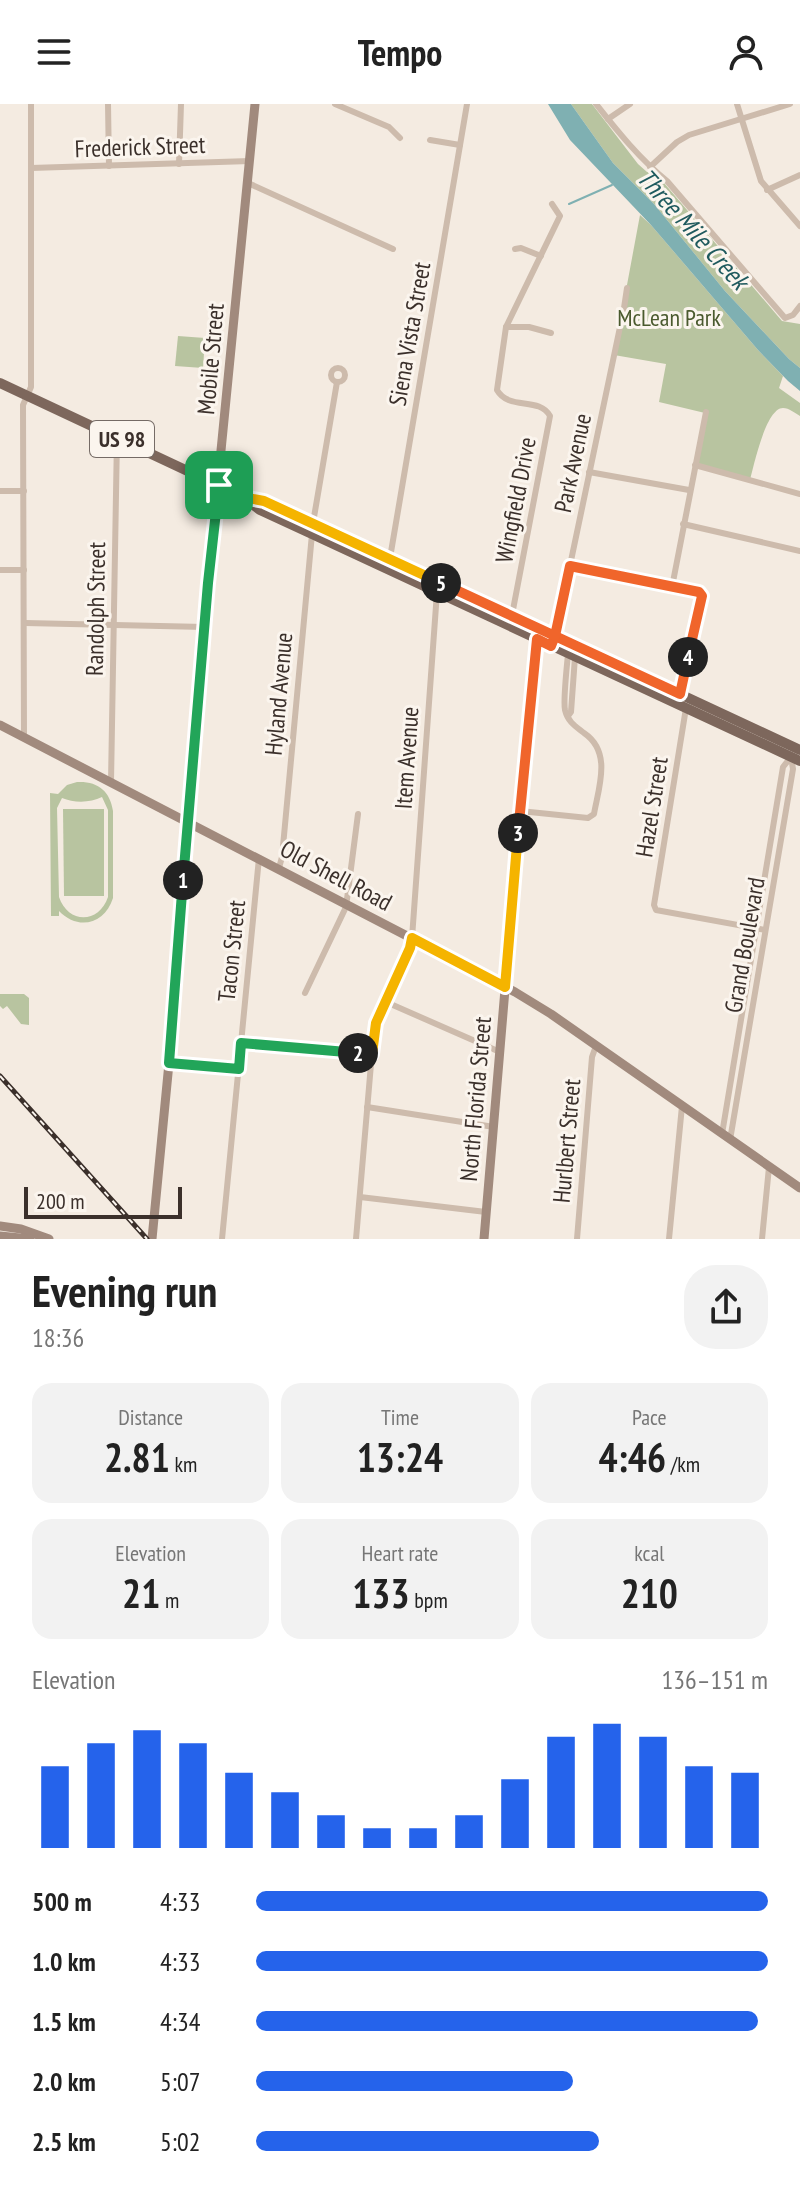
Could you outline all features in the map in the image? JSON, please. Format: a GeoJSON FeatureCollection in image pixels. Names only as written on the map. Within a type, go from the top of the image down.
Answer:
{"type":"FeatureCollection","features":[{"type":"Feature","properties":{"kind":"main road","name":"US 98"},"geometry":{"type":"LineString","coordinates":[[0,383],[243,497],[264,501],[312,529],[553,641],[680,694],[796,754]]}},
{"type":"Feature","properties":{"kind":"main road","name":"US 98"},"geometry":{"type":"LineString","coordinates":[[437,587],[512,615],[538,634]]}},
{"type":"Feature","properties":{"kind":"main road","name":"US 98"},"geometry":{"type":"LineString","coordinates":[[553,641],[572,655],[796,754]]}},
{"type":"Feature","properties":{"kind":"street"},"geometry":{"type":"LineString","coordinates":[[24,738],[23,405],[31,387],[31,104]]}},
{"type":"Feature","properties":{"kind":"street"},"geometry":{"type":"LineString","coordinates":[[108,104],[109,166]]}},
{"type":"Feature","properties":{"kind":"street"},"geometry":{"type":"LineString","coordinates":[[179,164],[181,104]]}},
{"type":"Feature","properties":{"kind":"street","name":"Mobile Street"},"geometry":{"type":"LineString","coordinates":[[152,1239],[205,627],[255,104]]}},
{"type":"Feature","properties":{"kind":"street"},"geometry":{"type":"LineString","coordinates":[[335,104],[389,127],[400,138]]}},
{"type":"Feature","properties":{"kind":"street","name":"Siena Vista Street"},"geometry":{"type":"LineString","coordinates":[[389,564],[467,104]]}},
{"type":"Feature","properties":{"kind":"street"},"geometry":{"type":"LineString","coordinates":[[596,104],[628,145],[667,181],[785,318],[793,315],[800,306]]}},
{"type":"Feature","properties":{"kind":"street"},"geometry":{"type":"LineString","coordinates":[[608,119],[630,104]]}},
{"type":"Feature","properties":{"kind":"street"},"geometry":{"type":"LineString","coordinates":[[737,104],[761,181],[800,226]]}},
{"type":"Feature","properties":{"kind":"street"},"geometry":{"type":"LineString","coordinates":[[650,167],[689,135],[790,104]]}},
{"type":"Feature","properties":{"kind":"street"},"geometry":{"type":"LineString","coordinates":[[430,140],[460,145]]}},
{"type":"Feature","properties":{"kind":"street","name":"Frederick Street"},"geometry":{"type":"LineString","coordinates":[[31,168],[250,161]]}},
{"type":"Feature","properties":{"kind":"street"},"geometry":{"type":"LineString","coordinates":[[767,190],[800,175]]}},
{"type":"Feature","properties":{"kind":"street"},"geometry":{"type":"LineString","coordinates":[[248,183],[393,249]]}},
{"type":"Feature","properties":{"kind":"street","name":"Wingfield Drive"},"geometry":{"type":"LineString","coordinates":[[512,615],[550,416],[540,407],[502,399],[497,390],[506,327],[560,216],[552,204]]}},
{"type":"Feature","properties":{"kind":"street"},"geometry":{"type":"LineString","coordinates":[[515,249],[521,248],[541,256]]}},
{"type":"Feature","properties":{"kind":"street","name":"Park Avenue"},"geometry":{"type":"LineString","coordinates":[[553,641],[627,288]]}},
{"type":"Feature","properties":{"kind":"street"},"geometry":{"type":"LineString","coordinates":[[506,327],[529,327],[551,333]]}},
{"type":"Feature","properties":{"kind":"street","name":"Hyland Avenue"},"geometry":{"type":"LineString","coordinates":[[279,868],[312,529],[337,382]]}},
{"type":"Feature","properties":{"kind":"street"},"geometry":{"type":"LineString","coordinates":[[672,587],[706,412]]}},
{"type":"Feature","properties":{"kind":"street","name":"Randolph Street"},"geometry":{"type":"LineString","coordinates":[[111,782],[117,437]]}},
{"type":"Feature","properties":{"kind":"street"},"geometry":{"type":"LineString","coordinates":[[695,465],[800,494]]}},
{"type":"Feature","properties":{"kind":"street"},"geometry":{"type":"LineString","coordinates":[[589,472],[689,490]]}},
{"type":"Feature","properties":{"kind":"street"},"geometry":{"type":"LineString","coordinates":[[0,491],[24,491]]}},
{"type":"Feature","properties":{"kind":"street"},"geometry":{"type":"LineString","coordinates":[[683,524],[800,551]]}},
{"type":"Feature","properties":{"kind":"street"},"geometry":{"type":"LineString","coordinates":[[570,566],[699,592],[702,596],[680,694],[687,708]]}},
{"type":"Feature","properties":{"kind":"street"},"geometry":{"type":"LineString","coordinates":[[0,570],[24,570]]}},
{"type":"Feature","properties":{"kind":"street","name":"Item Avenue"},"geometry":{"type":"LineString","coordinates":[[356,1239],[376,1023],[412,938],[437,587]]}},
{"type":"Feature","properties":{"kind":"street"},"geometry":{"type":"LineString","coordinates":[[25,623],[205,627]]}},
{"type":"Feature","properties":{"kind":"street","name":"North Florida Street"},"geometry":{"type":"LineString","coordinates":[[484,1239],[538,634]]}},
{"type":"Feature","properties":{"kind":"street"},"geometry":{"type":"LineString","coordinates":[[520,811],[592,817],[594,814],[601,755],[592,739],[573,726],[565,711],[572,655]]}},
{"type":"Feature","properties":{"kind":"street","name":"Hazel Street"},"geometry":{"type":"LineString","coordinates":[[687,708],[654,905],[656,910],[761,929]]}},
{"type":"Feature","properties":{"kind":"street","name":"Old Shell Road"},"geometry":{"type":"LineString","coordinates":[[0,725],[505,987],[551,1014],[800,1188]]}},
{"type":"Feature","properties":{"kind":"street","name":"Grand Boulevard"},"geometry":{"type":"LineString","coordinates":[[726,1137],[761,929],[796,754]]}},
{"type":"Feature","properties":{"kind":"street"},"geometry":{"type":"LineString","coordinates":[[305,993],[347,904],[358,814]]}},
{"type":"Feature","properties":{"kind":"street","name":"Tacon Street"},"geometry":{"type":"LineString","coordinates":[[222,1239],[259,858]]}},
{"type":"Feature","properties":{"kind":"street"},"geometry":{"type":"LineString","coordinates":[[386,1002],[500,1052]]}},
{"type":"Feature","properties":{"kind":"street"},"geometry":{"type":"LineString","coordinates":[[241,1043],[372,1054]]}},
{"type":"Feature","properties":{"kind":"street","name":"Hurlbert Street"},"geometry":{"type":"LineString","coordinates":[[577,1239],[592,1057],[596,1046]]}},
{"type":"Feature","properties":{"kind":"street"},"geometry":{"type":"LineString","coordinates":[[169,1063],[239,1069]]}},
{"type":"Feature","properties":{"kind":"street"},"geometry":{"type":"LineString","coordinates":[[669,1239],[682,1106]]}},
{"type":"Feature","properties":{"kind":"street"},"geometry":{"type":"LineString","coordinates":[[367,1107],[494,1127]]}},
{"type":"Feature","properties":{"kind":"street"},"geometry":{"type":"LineString","coordinates":[[762,1239],[769,1167]]}},
{"type":"Feature","properties":{"kind":"street"},"geometry":{"type":"LineString","coordinates":[[360,1197],[486,1212]]}},
{"type":"Feature","properties":{"kind":"street"},"geometry":{"type":"LineString","coordinates":[[0,1226],[21,1229],[49,1239]]}},
{"type":"Feature","properties":{"kind":"street"},"geometry":{"type":"LineString","coordinates":[[0,1236],[30,1239]]}},
{"type":"Feature","properties":{"kind":"green space"},"geometry":{"type":"Polygon","coordinates":[[[571,104],[592,104],[638,164],[658,176],[782,321],[800,324],[800,368],[725,291],[654,204],[613,163],[571,104]]]}},
{"type":"Feature","properties":{"kind":"green space","name":"McLean Park"},"geometry":{"type":"Polygon","coordinates":[[[640,215],[783,376],[779,388],[800,403],[800,416],[783,408],[771,417],[750,480],[695,465],[705,413],[659,402],[666,364],[614,355],[640,215]]]}},
{"type":"Feature","properties":{"kind":"green space"},"geometry":{"type":"Polygon","coordinates":[[[178,336],[205,338],[203,368],[175,366],[178,336]]]}},
{"type":"Feature","properties":{"kind":"green space"},"geometry":{"type":"Polygon","coordinates":[[[84,782],[97,785],[106,793],[113,811],[113,898],[104,914],[90,922],[74,921],[59,911],[59,916],[51,916],[50,793],[58,794],[67,785],[84,782]],[[102,797],[82,802],[62,798],[57,808],[59,897],[63,906],[76,916],[91,916],[98,912],[108,897],[108,810],[102,797]]]}},
{"type":"Feature","properties":{"kind":"green space"},"geometry":{"type":"Polygon","coordinates":[[[63,809],[104,809],[104,896],[64,896],[63,809]]]}},
{"type":"Feature","properties":{"kind":"green space"},"geometry":{"type":"Polygon","coordinates":[[[0,994],[24,994],[29,998],[29,1025],[21,1024],[7,1006],[3,1009],[0,1006],[0,994]]]}},
{"type":"Feature","properties":{"kind":"water"},"geometry":{"type":"Polygon","coordinates":[[[548,104],[571,104],[613,163],[654,204],[725,291],[800,368],[800,391],[758,350],[651,225],[570,140],[548,104]]]}},
{"type":"Feature","properties":{"kind":"waterway"},"geometry":{"type":"LineString","coordinates":[[569,204],[612,185]]}},
{"type":"Feature","properties":{"kind":"railway"},"geometry":{"type":"LineString","coordinates":[[0,1076],[147,1239]]}},
{"type":"Feature","properties":{"kind":"route"},"geometry":{"type":"LineString","coordinates":[[219,485],[169,1063],[239,1069],[241,1043],[372,1054],[376,1023],[412,938],[505,987],[537,639],[551,646],[555,636],[680,694],[702,596],[699,592],[570,566],[555,636],[264,501],[243,497],[219,485]]}},
{"type":"Feature","properties":{"kind":"water label","name":"Three Mile Creek"},"geometry":{"type":"Point","coordinates":[693,229]}}]}
